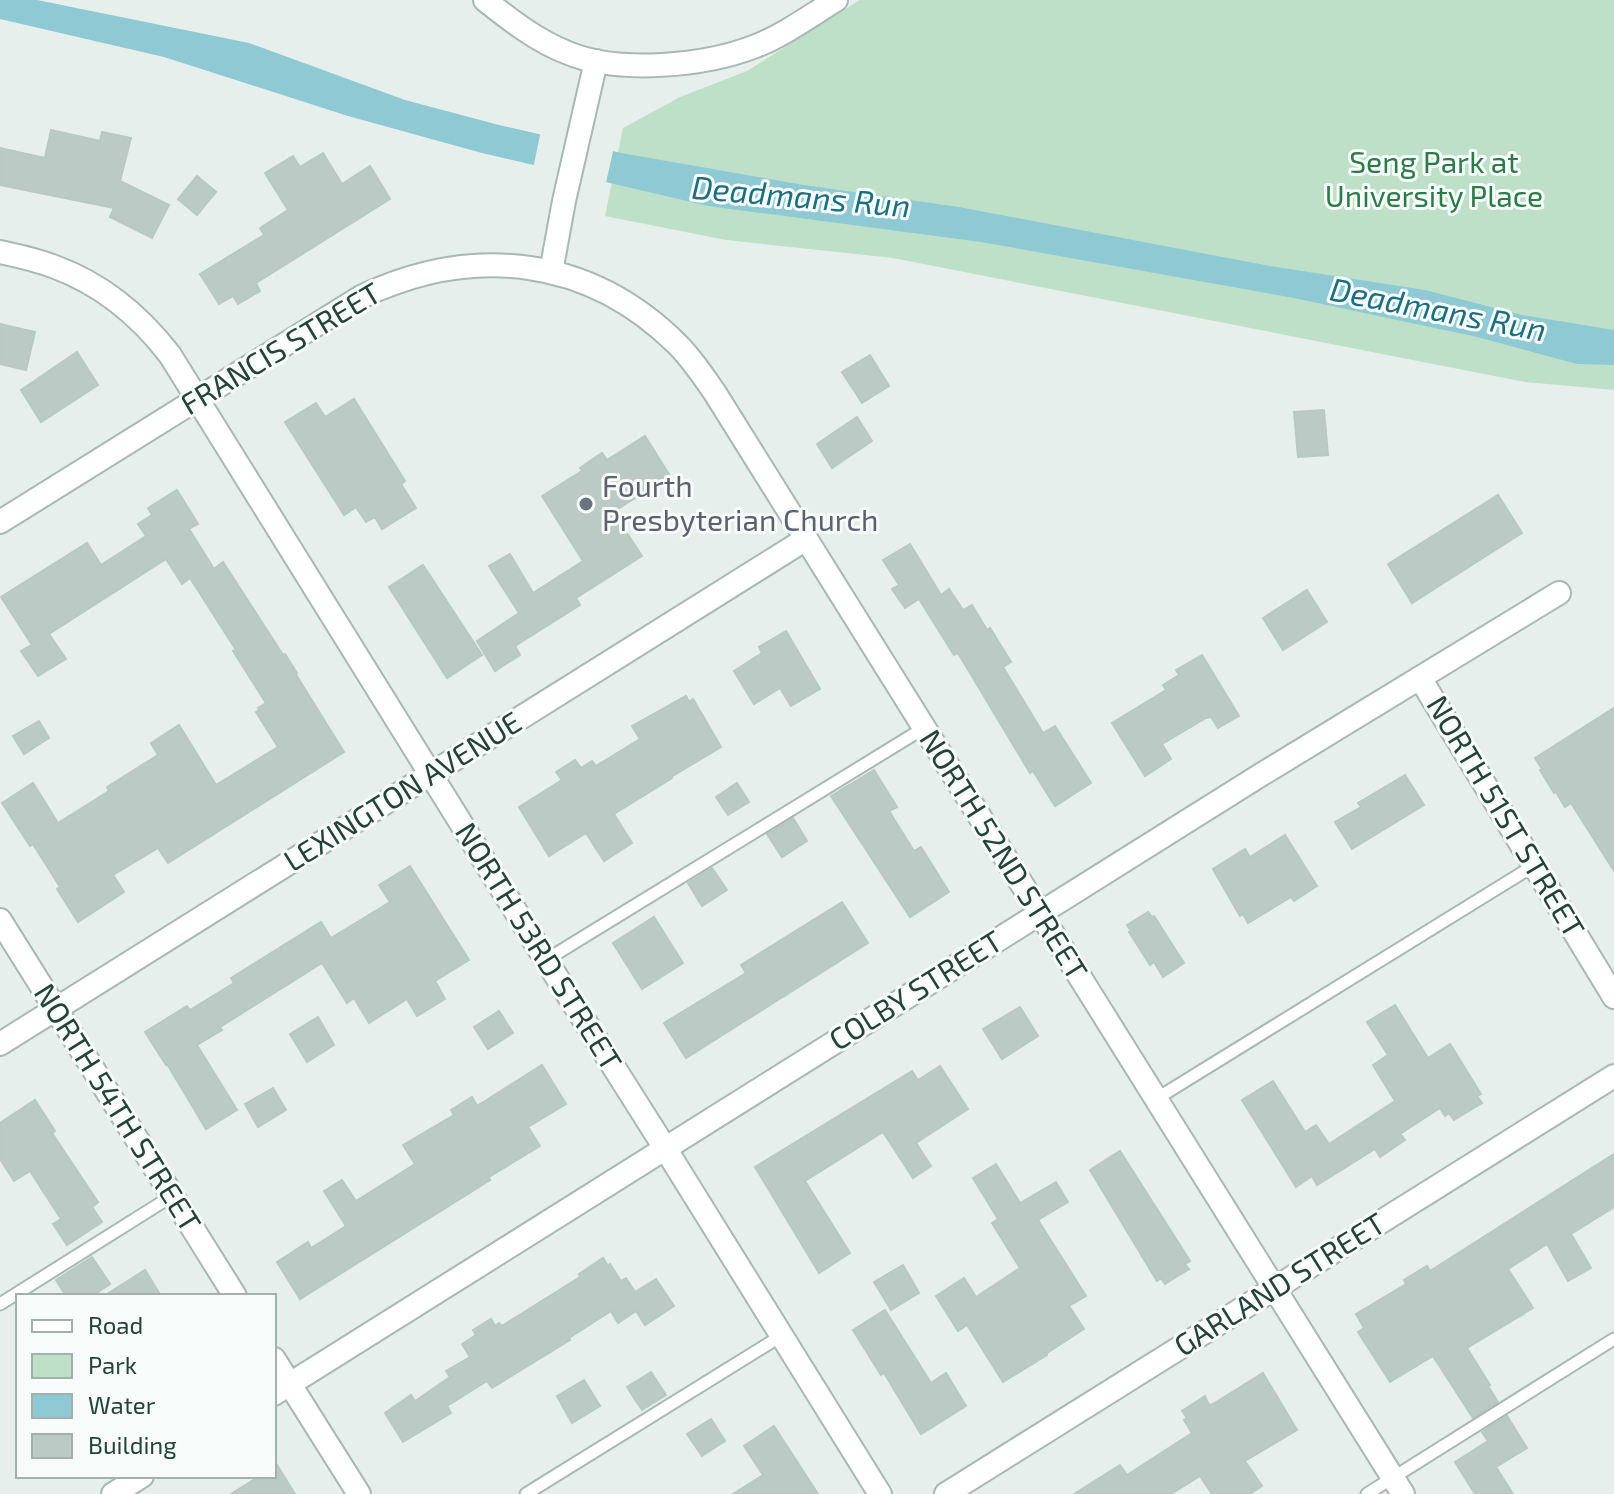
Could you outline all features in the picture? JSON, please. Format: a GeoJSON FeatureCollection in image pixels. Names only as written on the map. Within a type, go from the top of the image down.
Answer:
{"type":"FeatureCollection","features":[{"type":"Feature","properties":{"kind":"street"},"geometry":{"type":"LineString","coordinates":[[485,0],[544,41],[569,54],[637,66],[715,59],[759,45],[836,0]]}},
{"type":"Feature","properties":{"kind":"street"},"geometry":{"type":"LineString","coordinates":[[551,272],[596,61]]}},
{"type":"Feature","properties":{"kind":"street","name":"NORTH 53RD STREET"},"geometry":{"type":"LineString","coordinates":[[0,252],[57,267],[94,286],[126,308],[160,342],[198,398],[880,1494]]}},
{"type":"Feature","properties":{"kind":"street","name":"FRANCIS STREET"},"geometry":{"type":"LineString","coordinates":[[0,522],[383,286],[457,266],[497,265],[551,272]]}},
{"type":"Feature","properties":{"kind":"street","name":"NORTH 52ND STREET"},"geometry":{"type":"LineString","coordinates":[[551,272],[592,285],[642,315],[678,345],[702,374],[1398,1486]]}},
{"type":"Feature","properties":{"kind":"street","name":"LEXINGTON AVENUE"},"geometry":{"type":"LineString","coordinates":[[0,1044],[806,539]]}},
{"type":"Feature","properties":{"kind":"street","name":"COLBY STREET"},"geometry":{"type":"LineString","coordinates":[[282,1389],[1559,593]]}},
{"type":"Feature","properties":{"kind":"street","name":"NORTH 51ST STREET"},"geometry":{"type":"LineString","coordinates":[[1420,678],[1614,997]]}},
{"type":"Feature","properties":{"kind":"street","name":"NORTH 54TH STREET"},"geometry":{"type":"LineString","coordinates":[[0,920],[234,1294]]}},
{"type":"Feature","properties":{"kind":"street","name":"GARLAND STREET"},"geometry":{"type":"LineString","coordinates":[[946,1494],[1614,1076]]}},
{"type":"Feature","properties":{"kind":"street"},"geometry":{"type":"LineString","coordinates":[[276,1366],[282,1389],[359,1494]]}},
{"type":"Feature","properties":{"kind":"street"},"geometry":{"type":"LineString","coordinates":[[113,1494],[139,1478]]}},
{"type":"Feature","properties":{"kind":"lane"},"geometry":{"type":"LineString","coordinates":[[546,960],[924,728]]}},
{"type":"Feature","properties":{"kind":"lane"},"geometry":{"type":"LineString","coordinates":[[1156,1099],[1535,865]]}},
{"type":"Feature","properties":{"kind":"lane"},"geometry":{"type":"LineString","coordinates":[[0,1304],[172,1196]]}},
{"type":"Feature","properties":{"kind":"lane"},"geometry":{"type":"LineString","coordinates":[[526,1494],[781,1336]]}},
{"type":"Feature","properties":{"kind":"lane"},"geometry":{"type":"LineString","coordinates":[[1367,1494],[1398,1486],[1614,1339]]}},
{"type":"Feature","properties":{"kind":"green space","name":"Seng Park at University Place"},"geometry":{"type":"Polygon","coordinates":[[[860,0],[1614,0],[1614,390],[1525,382],[893,258],[726,240],[605,216],[623,128],[680,97],[747,71],[860,0]]]}},
{"type":"Feature","properties":{"kind":"water","name":"Deadmans Run"},"geometry":{"type":"Polygon","coordinates":[[[0,0],[37,0],[249,43],[405,100],[621,153],[804,185],[959,207],[1270,266],[1425,290],[1522,315],[1614,330],[1614,365],[1577,364],[1477,337],[1294,298],[981,242],[708,206],[482,153],[348,116],[164,57],[0,19],[0,0]]]}},
{"type":"Feature","properties":{"kind":"pier"},"geometry":{"type":"Polygon","coordinates":[[[541,130],[614,147],[605,187],[533,169],[541,130]]]}},
{"type":"Feature","properties":{"kind":"building"},"geometry":{"type":"Polygon","coordinates":[[[51,130],[100,141],[102,132],[131,138],[120,181],[169,205],[152,238],[110,217],[114,208],[0,185],[0,148],[45,158],[51,130]]]}},
{"type":"Feature","properties":{"kind":"building"},"geometry":{"type":"Polygon","coordinates":[[[323,153],[342,184],[370,166],[390,199],[256,283],[260,291],[238,304],[233,296],[219,304],[200,274],[264,235],[260,228],[288,210],[265,173],[293,156],[300,167],[323,153]]]}},
{"type":"Feature","properties":{"kind":"building"},"geometry":{"type":"Polygon","coordinates":[[[197,176],[216,192],[197,215],[178,199],[197,176]]]}},
{"type":"Feature","properties":{"kind":"building"},"geometry":{"type":"Polygon","coordinates":[[[0,324],[35,332],[26,370],[0,364],[0,324]]]}},
{"type":"Feature","properties":{"kind":"building"},"geometry":{"type":"Polygon","coordinates":[[[77,352],[98,385],[41,422],[21,390],[77,352]]]}},
{"type":"Feature","properties":{"kind":"building"},"geometry":{"type":"Polygon","coordinates":[[[870,355],[889,386],[862,403],[842,372],[870,355]]]}},
{"type":"Feature","properties":{"kind":"building"},"geometry":{"type":"Polygon","coordinates":[[[354,399],[405,481],[401,484],[416,508],[382,529],[375,517],[366,522],[356,507],[344,515],[285,422],[316,403],[325,417],[354,399]]]}},
{"type":"Feature","properties":{"kind":"building"},"geometry":{"type":"Polygon","coordinates":[[[1324,410],[1328,455],[1298,457],[1294,412],[1324,410]]]}},
{"type":"Feature","properties":{"kind":"building"},"geometry":{"type":"Polygon","coordinates":[[[857,417],[872,441],[832,468],[817,444],[857,417]]]}},
{"type":"Feature","properties":{"kind":"building","name":"Fourth Presbyterian Church"},"geometry":{"type":"Polygon","coordinates":[[[645,436],[670,476],[613,512],[642,556],[576,598],[580,605],[515,646],[520,655],[495,671],[477,641],[519,613],[489,566],[510,554],[533,593],[583,561],[542,496],[582,471],[580,468],[602,453],[607,460],[645,436]]]}},
{"type":"Feature","properties":{"kind":"building"},"geometry":{"type":"Polygon","coordinates":[[[177,490],[198,524],[189,529],[214,569],[223,562],[285,654],[344,752],[168,863],[158,848],[113,875],[124,892],[78,922],[33,844],[30,846],[2,803],[33,783],[58,823],[158,755],[151,743],[179,725],[216,785],[278,747],[256,712],[266,703],[233,651],[236,650],[190,578],[182,584],[166,559],[49,634],[66,659],[38,676],[21,651],[32,645],[1,597],[87,543],[101,565],[146,536],[138,524],[152,515],[148,508],[177,490]]]}},
{"type":"Feature","properties":{"kind":"building"},"geometry":{"type":"Polygon","coordinates":[[[1498,495],[1522,533],[1412,603],[1388,564],[1498,495]]]}},
{"type":"Feature","properties":{"kind":"building"},"geometry":{"type":"Polygon","coordinates":[[[910,544],[941,595],[949,589],[963,610],[972,605],[987,630],[990,628],[1011,662],[1003,667],[1043,733],[1055,726],[1091,783],[1055,806],[1033,771],[1030,773],[958,653],[954,655],[919,599],[905,608],[892,589],[899,585],[883,560],[910,544]]]}},
{"type":"Feature","properties":{"kind":"building"},"geometry":{"type":"Polygon","coordinates":[[[423,565],[482,655],[447,678],[389,587],[423,565]]]}},
{"type":"Feature","properties":{"kind":"building"},"geometry":{"type":"Polygon","coordinates":[[[1307,590],[1327,622],[1283,650],[1263,618],[1307,590]]]}},
{"type":"Feature","properties":{"kind":"building"},"geometry":{"type":"Polygon","coordinates":[[[786,631],[820,689],[791,706],[780,688],[754,704],[734,671],[762,653],[759,647],[786,631]]]}},
{"type":"Feature","properties":{"kind":"building"},"geometry":{"type":"Polygon","coordinates":[[[1202,655],[1239,716],[1218,728],[1211,717],[1206,718],[1162,744],[1171,759],[1145,776],[1112,723],[1166,690],[1163,685],[1179,675],[1176,670],[1202,655]]]}},
{"type":"Feature","properties":{"kind":"building"},"geometry":{"type":"Polygon","coordinates":[[[686,696],[689,702],[693,699],[721,747],[614,814],[632,843],[604,861],[586,833],[549,856],[519,807],[562,780],[556,772],[575,760],[581,768],[592,761],[596,766],[640,739],[632,726],[686,696]]]}},
{"type":"Feature","properties":{"kind":"building"},"geometry":{"type":"Polygon","coordinates":[[[1614,708],[1614,871],[1571,803],[1565,807],[1554,793],[1535,758],[1614,708]]]}},
{"type":"Feature","properties":{"kind":"building"},"geometry":{"type":"Polygon","coordinates":[[[39,721],[49,738],[24,754],[13,736],[39,721]]]}},
{"type":"Feature","properties":{"kind":"building"},"geometry":{"type":"Polygon","coordinates":[[[874,770],[897,807],[889,811],[914,851],[921,847],[949,892],[910,917],[831,796],[874,770]]]}},
{"type":"Feature","properties":{"kind":"building"},"geometry":{"type":"Polygon","coordinates":[[[1405,775],[1424,805],[1352,849],[1335,822],[1361,807],[1358,803],[1405,775]]]}},
{"type":"Feature","properties":{"kind":"building"},"geometry":{"type":"Polygon","coordinates":[[[737,783],[749,802],[728,815],[716,797],[737,783]]]}},
{"type":"Feature","properties":{"kind":"building"},"geometry":{"type":"Polygon","coordinates":[[[793,818],[807,841],[782,857],[767,834],[793,818]]]}},
{"type":"Feature","properties":{"kind":"building"},"geometry":{"type":"Polygon","coordinates":[[[1285,835],[1317,886],[1294,901],[1291,897],[1248,923],[1243,914],[1240,916],[1213,869],[1245,849],[1250,857],[1285,835]]]}},
{"type":"Feature","properties":{"kind":"building"},"geometry":{"type":"Polygon","coordinates":[[[410,866],[469,960],[435,981],[445,999],[417,1016],[407,999],[369,1023],[354,998],[347,1003],[322,963],[220,1027],[222,1030],[197,1045],[237,1110],[206,1129],[145,1032],[187,1006],[190,1010],[234,983],[231,978],[321,922],[331,938],[390,902],[379,885],[410,866]]]}},
{"type":"Feature","properties":{"kind":"building"},"geometry":{"type":"Polygon","coordinates":[[[712,868],[727,890],[702,906],[688,883],[712,868]]]}},
{"type":"Feature","properties":{"kind":"building"},"geometry":{"type":"Polygon","coordinates":[[[842,902],[868,943],[686,1058],[664,1023],[746,973],[741,965],[842,902]]]}},
{"type":"Feature","properties":{"kind":"building"},"geometry":{"type":"Polygon","coordinates":[[[1148,912],[1154,916],[1184,963],[1163,977],[1154,962],[1150,965],[1127,925],[1148,912]]]}},
{"type":"Feature","properties":{"kind":"building"},"geometry":{"type":"Polygon","coordinates":[[[654,917],[683,963],[642,989],[613,943],[654,917]]]}},
{"type":"Feature","properties":{"kind":"building"},"geometry":{"type":"Polygon","coordinates":[[[1395,1005],[1428,1058],[1450,1044],[1481,1094],[1477,1096],[1482,1103],[1454,1120],[1449,1113],[1445,1116],[1440,1108],[1400,1134],[1405,1140],[1380,1157],[1375,1149],[1317,1185],[1312,1176],[1296,1187],[1242,1100],[1273,1081],[1305,1132],[1316,1125],[1329,1144],[1395,1101],[1373,1065],[1388,1055],[1367,1022],[1395,1005]]]}},
{"type":"Feature","properties":{"kind":"building"},"geometry":{"type":"Polygon","coordinates":[[[1020,1007],[1038,1036],[1002,1059],[983,1029],[1020,1007]]]}},
{"type":"Feature","properties":{"kind":"building"},"geometry":{"type":"Polygon","coordinates":[[[499,1011],[513,1033],[488,1049],[474,1027],[499,1011]]]}},
{"type":"Feature","properties":{"kind":"building"},"geometry":{"type":"Polygon","coordinates":[[[318,1017],[334,1045],[307,1062],[290,1034],[318,1017]]]}},
{"type":"Feature","properties":{"kind":"building"},"geometry":{"type":"Polygon","coordinates":[[[542,1065],[566,1104],[528,1127],[540,1146],[300,1299],[277,1262],[308,1242],[311,1248],[346,1226],[324,1191],[342,1180],[356,1201],[415,1164],[403,1145],[454,1115],[451,1110],[472,1097],[477,1106],[542,1065]]]}},
{"type":"Feature","properties":{"kind":"building"},"geometry":{"type":"Polygon","coordinates":[[[940,1066],[968,1109],[916,1143],[931,1166],[913,1178],[883,1132],[805,1181],[850,1253],[819,1273],[755,1167],[912,1071],[918,1080],[940,1066]]]}},
{"type":"Feature","properties":{"kind":"building"},"geometry":{"type":"Polygon","coordinates":[[[273,1088],[286,1110],[258,1127],[245,1104],[273,1088]]]}},
{"type":"Feature","properties":{"kind":"building"},"geometry":{"type":"Polygon","coordinates":[[[35,1100],[55,1131],[52,1133],[98,1202],[92,1207],[102,1222],[67,1245],[53,1224],[61,1219],[30,1171],[14,1181],[0,1159],[0,1123],[35,1100]]]}},
{"type":"Feature","properties":{"kind":"building"},"geometry":{"type":"Polygon","coordinates":[[[1120,1151],[1190,1261],[1185,1264],[1189,1269],[1165,1284],[1161,1278],[1157,1281],[1090,1170],[1120,1151]]]}},
{"type":"Feature","properties":{"kind":"building"},"geometry":{"type":"Polygon","coordinates":[[[1614,1154],[1614,1207],[1571,1234],[1591,1268],[1568,1281],[1547,1244],[1508,1269],[1533,1308],[1467,1348],[1498,1402],[1473,1418],[1433,1356],[1390,1382],[1358,1332],[1364,1328],[1356,1314],[1406,1284],[1404,1280],[1427,1266],[1430,1271],[1614,1154]]]}},
{"type":"Feature","properties":{"kind":"building"},"geometry":{"type":"Polygon","coordinates":[[[996,1164],[1020,1203],[1056,1182],[1068,1202],[1038,1220],[1086,1296],[1069,1306],[1084,1329],[1003,1382],[967,1325],[958,1331],[936,1296],[964,1278],[976,1297],[1020,1268],[992,1223],[998,1219],[973,1178],[996,1164]]]}},
{"type":"Feature","properties":{"kind":"building"},"geometry":{"type":"Polygon","coordinates":[[[92,1257],[110,1284],[95,1294],[65,1294],[56,1280],[92,1257]]]}},
{"type":"Feature","properties":{"kind":"building"},"geometry":{"type":"Polygon","coordinates":[[[603,1258],[621,1281],[626,1278],[635,1292],[656,1279],[674,1306],[645,1325],[636,1311],[618,1323],[611,1311],[492,1388],[487,1381],[447,1406],[451,1413],[403,1442],[385,1413],[411,1395],[415,1401],[450,1377],[446,1371],[470,1357],[462,1344],[476,1335],[473,1330],[491,1319],[495,1326],[499,1323],[502,1326],[580,1277],[579,1274],[603,1258]]]}},
{"type":"Feature","properties":{"kind":"building"},"geometry":{"type":"Polygon","coordinates":[[[903,1265],[919,1293],[891,1310],[874,1282],[903,1265]]]}},
{"type":"Feature","properties":{"kind":"building"},"geometry":{"type":"Polygon","coordinates":[[[145,1270],[160,1294],[107,1294],[145,1270]]]}},
{"type":"Feature","properties":{"kind":"building"},"geometry":{"type":"Polygon","coordinates":[[[885,1310],[931,1383],[946,1373],[966,1406],[921,1434],[884,1373],[881,1375],[853,1330],[885,1310]]]}},
{"type":"Feature","properties":{"kind":"building"},"geometry":{"type":"Polygon","coordinates":[[[651,1372],[666,1395],[642,1410],[627,1387],[651,1372]]]}},
{"type":"Feature","properties":{"kind":"building"},"geometry":{"type":"Polygon","coordinates":[[[1263,1373],[1297,1430],[1245,1461],[1262,1486],[1250,1494],[1212,1494],[1200,1476],[1171,1494],[1074,1494],[1120,1465],[1127,1475],[1192,1433],[1182,1411],[1205,1396],[1209,1405],[1213,1404],[1263,1373]]]}},
{"type":"Feature","properties":{"kind":"building"},"geometry":{"type":"Polygon","coordinates":[[[584,1380],[600,1406],[572,1423],[557,1396],[584,1380]]]}},
{"type":"Feature","properties":{"kind":"building"},"geometry":{"type":"Polygon","coordinates":[[[1507,1416],[1527,1448],[1496,1467],[1513,1494],[1475,1494],[1455,1462],[1488,1441],[1482,1432],[1507,1416]]]}},
{"type":"Feature","properties":{"kind":"building"},"geometry":{"type":"Polygon","coordinates":[[[711,1419],[725,1441],[702,1456],[687,1434],[711,1419]]]}},
{"type":"Feature","properties":{"kind":"building"},"geometry":{"type":"Polygon","coordinates":[[[774,1426],[818,1494],[733,1494],[763,1475],[744,1446],[774,1426]]]}},
{"type":"Feature","properties":{"kind":"building"},"geometry":{"type":"Polygon","coordinates":[[[276,1466],[295,1494],[231,1494],[257,1478],[276,1478],[276,1466]]]}},
{"type":"Feature","properties":{"kind":"place","name":"Fourth Presbyterian Church"},"geometry":{"type":"Point","coordinates":[586,504]}}]}
